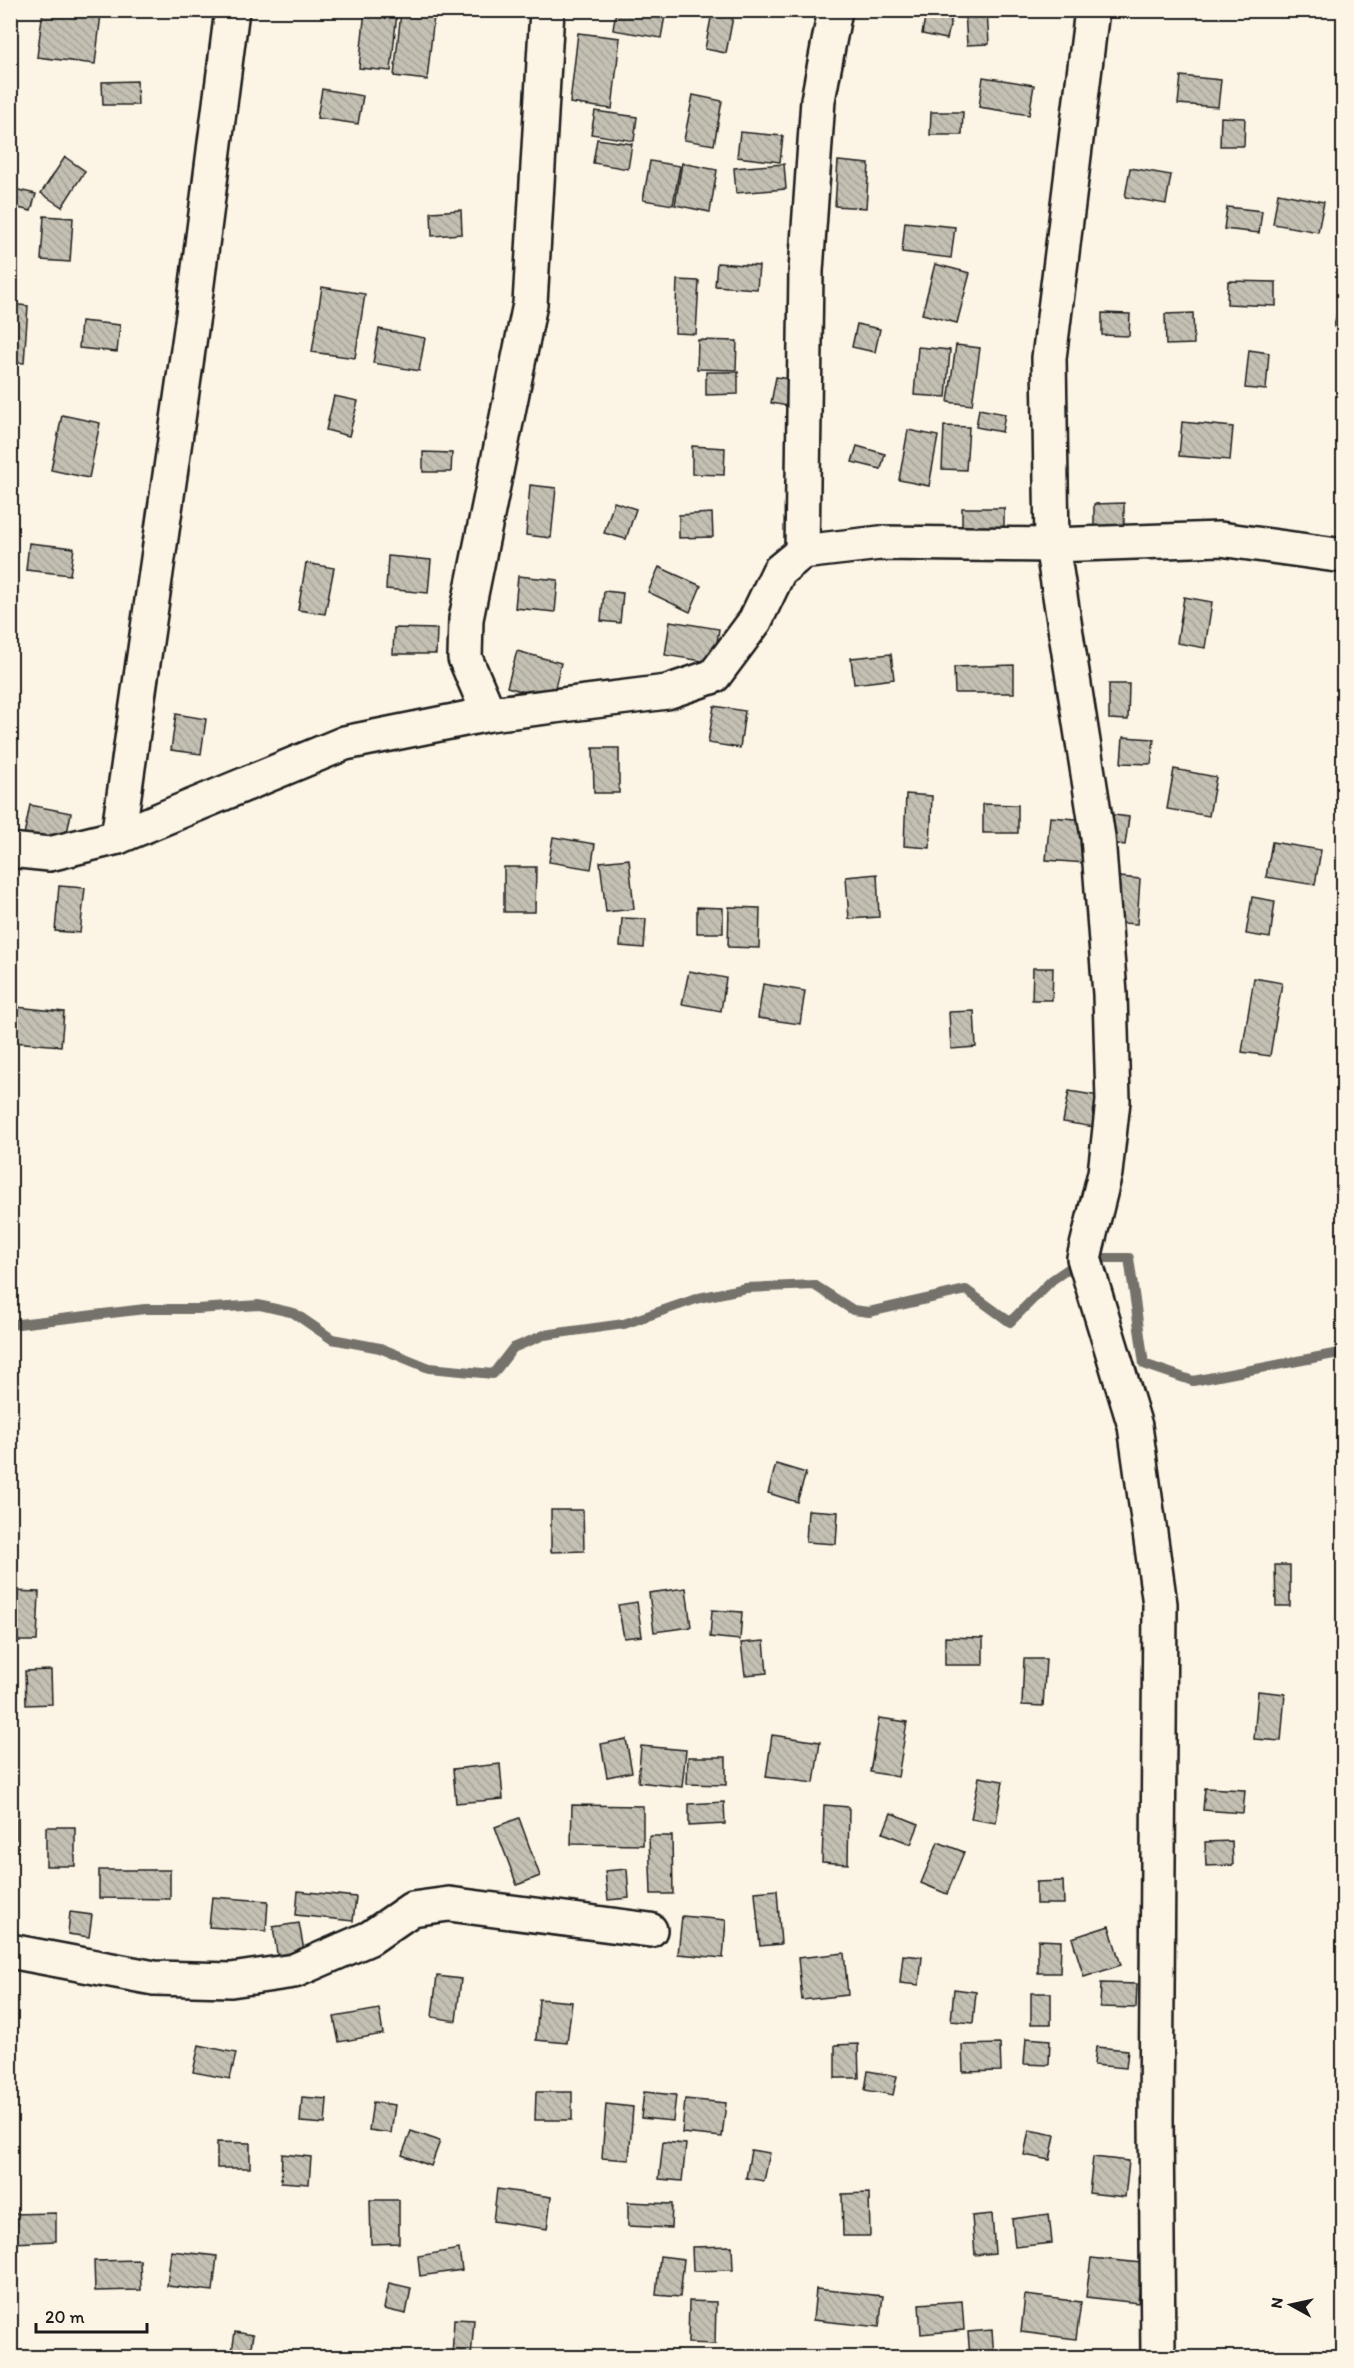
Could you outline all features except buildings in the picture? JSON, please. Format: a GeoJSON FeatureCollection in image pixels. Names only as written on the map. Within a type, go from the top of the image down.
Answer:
{"type":"FeatureCollection","features":[{"type":"Feature","properties":{"kind":"street"},"geometry":{"type":"LineString","coordinates":[[118,837],[193,315],[232,10]]}},
{"type":"Feature","properties":{"kind":"street"},"geometry":{"type":"LineString","coordinates":[[489,714],[465,658],[466,619],[530,304],[547,10]]}},
{"type":"Feature","properties":{"kind":"street"},"geometry":{"type":"LineString","coordinates":[[802,552],[806,271],[818,100],[835,10]]}},
{"type":"Feature","properties":{"kind":"street"},"geometry":{"type":"LineString","coordinates":[[1092,10],[1049,358],[1052,545],[1098,837],[1110,994],[1113,1101],[1105,1173],[1084,1258],[1135,1426],[1160,1604],[1156,2107],[1158,2358]]}},
{"type":"Feature","properties":{"kind":"street"},"geometry":{"type":"LineString","coordinates":[[10,850],[49,854],[118,837],[345,743],[489,714],[667,692],[714,676],[755,621],[779,571],[802,552],[880,543],[1052,545],[1220,539],[1344,556]]}},
{"type":"Feature","properties":{"kind":"street"},"geometry":{"type":"LineString","coordinates":[[10,1951],[154,1978],[231,1980],[294,1971],[370,1938],[412,1909],[449,1904],[650,1930]]}},
{"type":"Feature","properties":{"kind":"waterway"},"geometry":{"type":"LineString","coordinates":[[10,1325],[145,1309],[197,1309],[259,1305],[294,1313],[332,1339],[380,1348],[429,1368],[493,1374],[513,1348],[544,1335],[624,1324],[699,1298],[746,1288],[814,1285],[853,1310],[869,1312],[966,1290],[1010,1322],[1052,1280],[1084,1258],[1129,1258],[1144,1364],[1193,1381],[1344,1352]]}}]}
